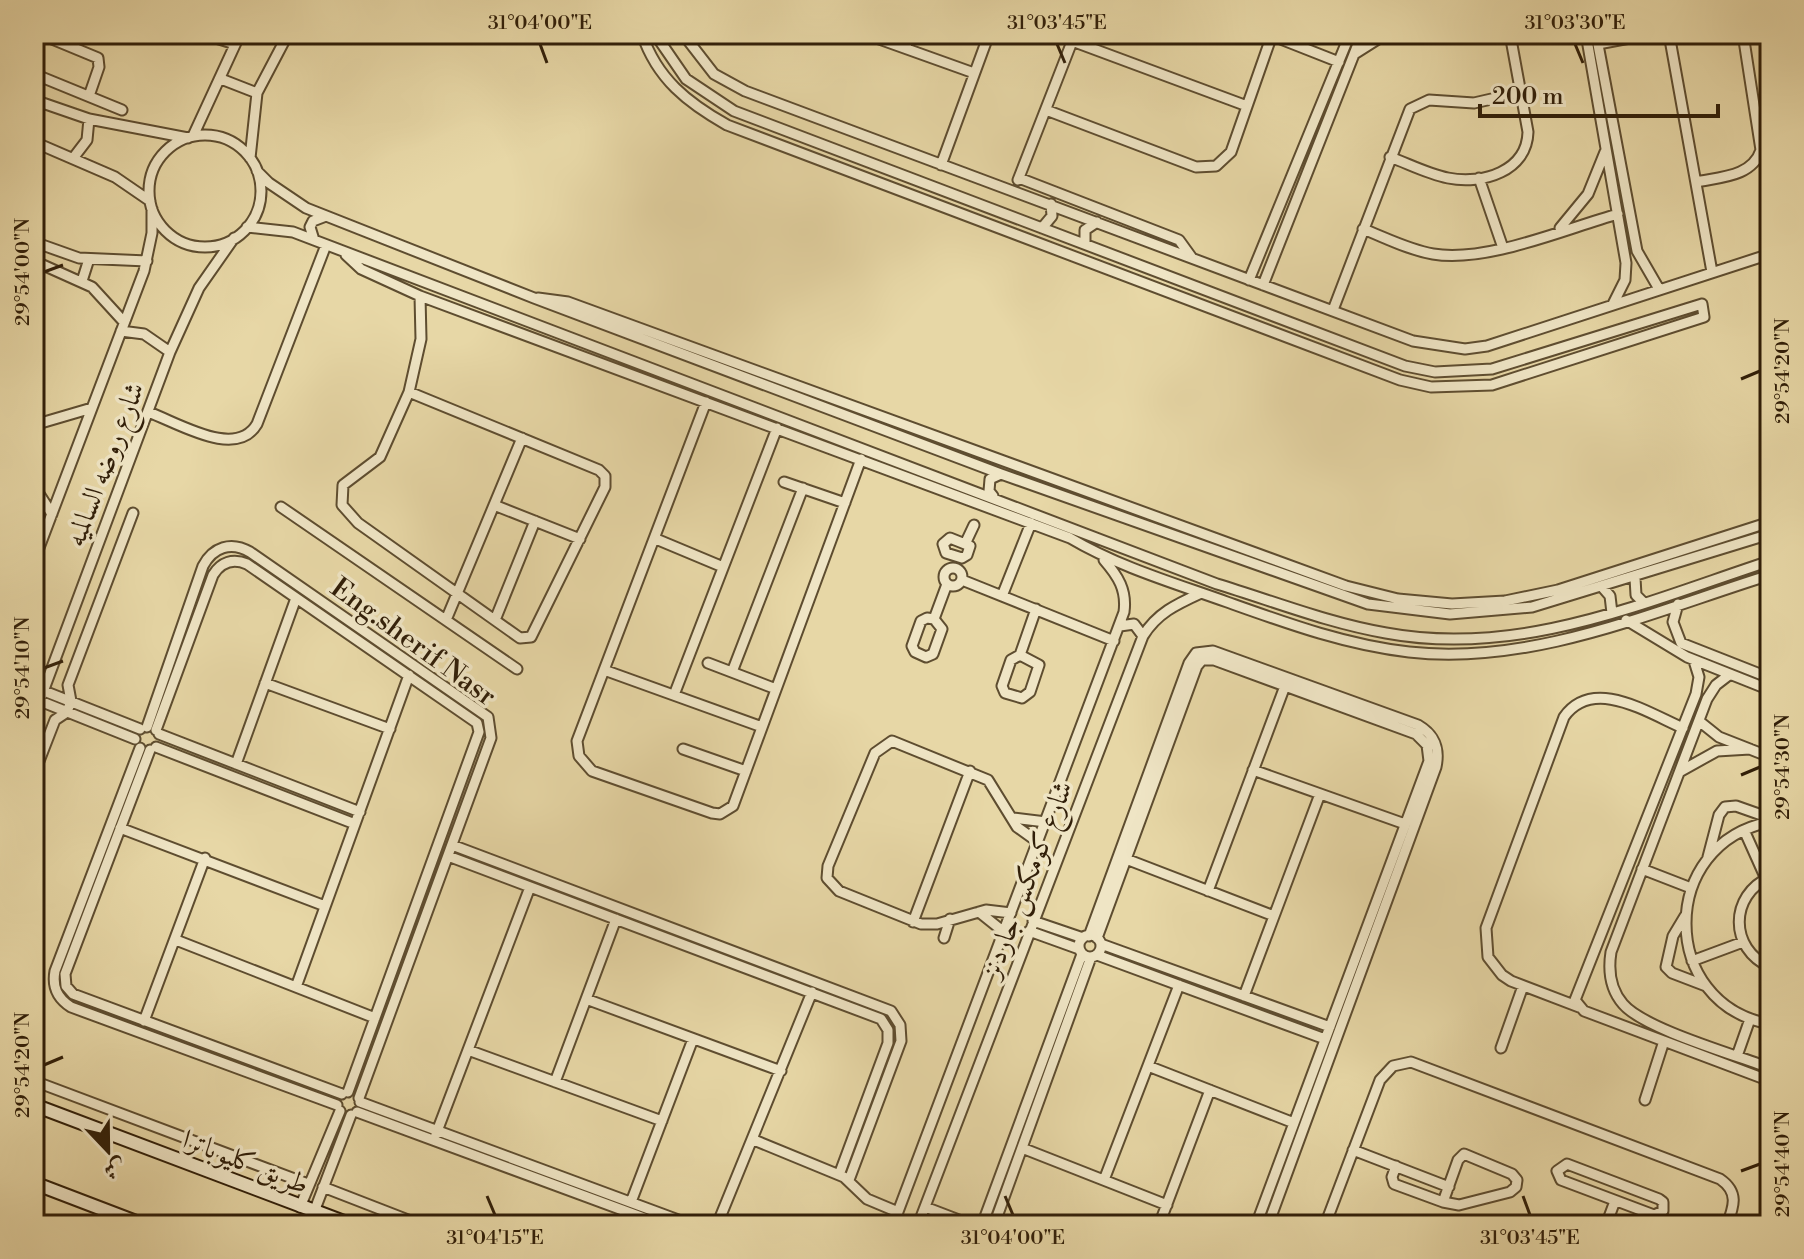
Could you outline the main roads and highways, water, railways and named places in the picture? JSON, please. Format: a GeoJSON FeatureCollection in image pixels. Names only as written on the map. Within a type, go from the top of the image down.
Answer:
{"type":"FeatureCollection","features":[{"type":"Feature","properties":{"kind":"main road","name":"طريق كليوباترا"},"geometry":{"type":"LineString","coordinates":[[34,1105],[352,1225]]}},
{"type":"Feature","properties":{"kind":"main road"},"geometry":{"type":"LineString","coordinates":[[34,1183],[144,1225]]}},
{"type":"Feature","properties":{"kind":"main road"},"geometry":{"type":"LineString","coordinates":[[314,1212],[320,1225]]}}]}
